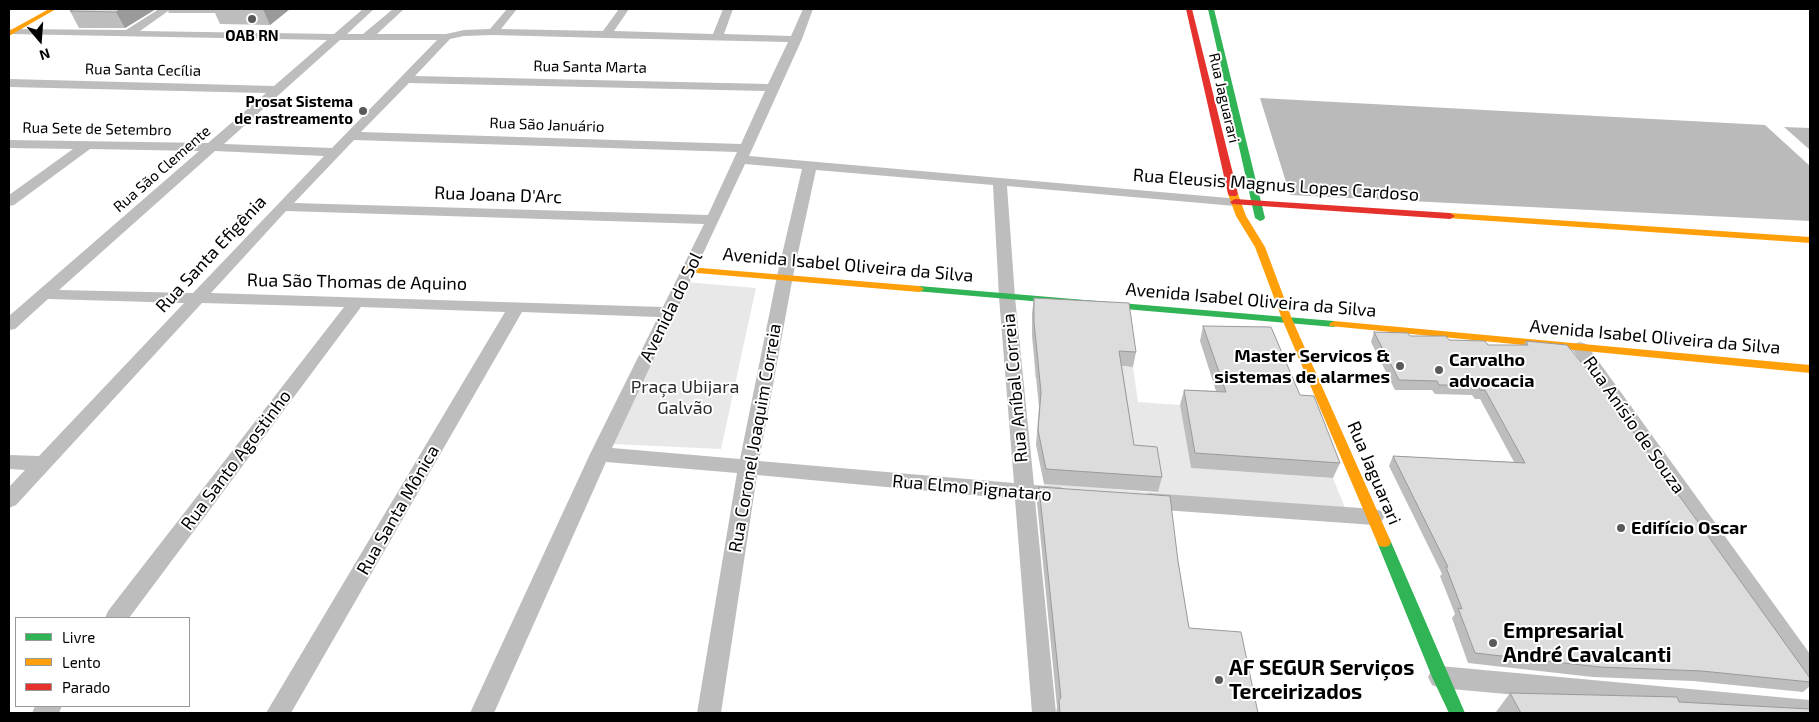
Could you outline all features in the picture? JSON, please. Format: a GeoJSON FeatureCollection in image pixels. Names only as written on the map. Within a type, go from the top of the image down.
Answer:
{"type":"FeatureCollection","features":[{"type":"Feature","properties":{"kind":"main road"},"geometry":{"type":"LineString","coordinates":[[11,33],[53,9]]}},
{"type":"Feature","properties":{"kind":"main road","name":"Rua Jaguarari"},"geometry":{"type":"LineString","coordinates":[[1189,9],[1205,86],[1236,202],[1246,228],[1260,246],[1287,320],[1374,517],[1440,677],[1457,713]]}},
{"type":"Feature","properties":{"kind":"main road","name":"Rua Jaguarari"},"geometry":{"type":"LineString","coordinates":[[1211,9],[1257,204],[1261,231],[1260,246]]}},
{"type":"Feature","properties":{"kind":"main road","name":"Rua Eleusis Magnus Lopes Cardoso"},"geometry":{"type":"LineString","coordinates":[[1236,202],[1810,240]]}},
{"type":"Feature","properties":{"kind":"main road","name":"Avenida Isabel Oliveira da Silva"},"geometry":{"type":"LineString","coordinates":[[689,270],[785,276],[1007,297],[1287,320],[1810,369]]}},
{"type":"Feature","properties":{"kind":"street"},"geometry":{"type":"LineString","coordinates":[[128,34],[166,9]]}},
{"type":"Feature","properties":{"kind":"street","name":"Rua São Clemente"},"geometry":{"type":"LineString","coordinates":[[9,325],[369,9]]}},
{"type":"Feature","properties":{"kind":"street"},"geometry":{"type":"LineString","coordinates":[[366,37],[399,9]]}},
{"type":"Feature","properties":{"kind":"street"},"geometry":{"type":"LineString","coordinates":[[492,32],[512,9]]}},
{"type":"Feature","properties":{"kind":"street"},"geometry":{"type":"LineString","coordinates":[[606,35],[624,9]]}},
{"type":"Feature","properties":{"kind":"street"},"geometry":{"type":"LineString","coordinates":[[717,37],[728,9]]}},
{"type":"Feature","properties":{"kind":"street","name":"Avenida do Sol"},"geometry":{"type":"LineString","coordinates":[[482,713],[600,454],[713,220],[808,9]]}},
{"type":"Feature","properties":{"kind":"street"},"geometry":{"type":"LineString","coordinates":[[11,33],[446,37],[464,33],[492,32],[796,39]]}},
{"type":"Feature","properties":{"kind":"street","name":"Rua Santa Efigênia"},"geometry":{"type":"LineString","coordinates":[[9,500],[282,207],[446,37]]}},
{"type":"Feature","properties":{"kind":"street","name":"Rua Santa Marta"},"geometry":{"type":"LineString","coordinates":[[407,79],[772,88]]}},
{"type":"Feature","properties":{"kind":"street","name":"Rua Santa Cecília"},"geometry":{"type":"LineString","coordinates":[[9,83],[276,90]]}},
{"type":"Feature","properties":{"kind":"street","name":"Rua São Januário"},"geometry":{"type":"LineString","coordinates":[[350,136],[742,153]]}},
{"type":"Feature","properties":{"kind":"street","name":"Rua Sete de Setembro"},"geometry":{"type":"LineString","coordinates":[[9,144],[211,147],[335,152]]}},
{"type":"Feature","properties":{"kind":"street"},"geometry":{"type":"LineString","coordinates":[[9,202],[87,145]]}},
{"type":"Feature","properties":{"kind":"street","name":"Rua Eleusis Magnus Lopes Cardoso"},"geometry":{"type":"LineString","coordinates":[[742,153],[810,165],[1236,202]]}},
{"type":"Feature","properties":{"kind":"street","name":"Rua Coronel Joaquim Correia"},"geometry":{"type":"LineString","coordinates":[[709,713],[748,468],[785,276],[810,165]]}},
{"type":"Feature","properties":{"kind":"street","name":"Rua Aníbal Correia"},"geometry":{"type":"LineString","coordinates":[[1000,182],[1007,297],[1044,713]]}},
{"type":"Feature","properties":{"kind":"street","name":"Rua Joana D'Arc"},"geometry":{"type":"LineString","coordinates":[[282,207],[713,220]]}},
{"type":"Feature","properties":{"kind":"street","name":"Rua São Thomas de Aquino"},"geometry":{"type":"LineString","coordinates":[[44,294],[517,306],[669,312]]}},
{"type":"Feature","properties":{"kind":"street","name":"Rua Santo Agostinho"},"geometry":{"type":"LineString","coordinates":[[117,617],[356,302]]}},
{"type":"Feature","properties":{"kind":"street","name":"Rua Santa Mônica"},"geometry":{"type":"LineString","coordinates":[[278,713],[517,306]]}},
{"type":"Feature","properties":{"kind":"street","name":"Rua Anísio de Souza"},"geometry":{"type":"LineString","coordinates":[[1580,348],[1810,673]]}},
{"type":"Feature","properties":{"kind":"street","name":"Rua Elmo Pignataro"},"geometry":{"type":"LineString","coordinates":[[600,454],[1084,497]]}},
{"type":"Feature","properties":{"kind":"street"},"geometry":{"type":"LineString","coordinates":[[9,462],[43,463]]}},
{"type":"Feature","properties":{"kind":"street"},"geometry":{"type":"LineString","coordinates":[[1133,500],[1374,517]]}},
{"type":"Feature","properties":{"kind":"street"},"geometry":{"type":"LineString","coordinates":[[1440,677],[1810,711]]}},
{"type":"Feature","properties":{"kind":"green space","name":"Praça Ubijara Galvão"},"geometry":{"type":"Polygon","coordinates":[[[686,282],[756,288],[721,449],[612,444],[686,282]]]}},
{"type":"Feature","properties":{"kind":"green space"},"geometry":{"type":"Polygon","coordinates":[[[1034,359],[1133,367],[1138,402],[1180,405],[1191,468],[1333,478],[1345,508],[1045,492],[1044,483],[1158,493],[1153,461],[1038,452],[1119,383],[1035,378],[1034,359]]]}},
{"type":"Feature","properties":{"kind":"shaded area"},"geometry":{"type":"Polygon","coordinates":[[[1260,98],[1765,125],[1810,166],[1810,221],[1290,195],[1260,98]]]}},
{"type":"Feature","properties":{"kind":"shaded area"},"geometry":{"type":"Polygon","coordinates":[[[1784,127],[1810,128],[1810,150],[1784,127]]]}},
{"type":"Feature","properties":{"kind":"building"},"geometry":{"type":"Polygon","coordinates":[[[75,9],[121,9],[116,12],[70,11],[75,9]]]}},
{"type":"Feature","properties":{"kind":"building"},"geometry":{"type":"Polygon","coordinates":[[[1034,298],[1129,303],[1136,352],[1119,351],[1134,445],[1157,447],[1162,477],[1046,469],[1038,430],[1041,392],[1034,322],[1034,298]]]}},
{"type":"Feature","properties":{"kind":"building"},"geometry":{"type":"Polygon","coordinates":[[[1203,326],[1271,327],[1300,395],[1314,396],[1340,463],[1195,453],[1184,390],[1226,392],[1203,326]]]}},
{"type":"Feature","properties":{"kind":"building"},"geometry":{"type":"Polygon","coordinates":[[[1374,332],[1408,333],[1410,336],[1446,336],[1449,340],[1485,341],[1488,345],[1528,345],[1526,341],[1567,345],[1617,406],[1614,405],[1810,678],[1810,682],[1702,671],[1600,667],[1475,653],[1458,608],[1462,609],[1446,567],[1448,567],[1393,456],[1525,463],[1485,390],[1480,390],[1477,385],[1439,385],[1437,381],[1399,380],[1374,332]]]}},
{"type":"Feature","properties":{"kind":"building"},"geometry":{"type":"Polygon","coordinates":[[[1039,487],[1170,496],[1189,628],[1241,632],[1258,713],[1060,713],[1059,700],[1061,698],[1039,487]]]}},
{"type":"Feature","properties":{"kind":"building"},"geometry":{"type":"Polygon","coordinates":[[[1510,693],[1677,697],[1679,702],[1810,709],[1810,713],[1521,713],[1510,693]]]}},
{"type":"Feature","properties":{"kind":"traffic: fast"},"geometry":{"type":"LineString","coordinates":[[1211,9],[1260,218]]}},
{"type":"Feature","properties":{"kind":"traffic: fast"},"geometry":{"type":"LineString","coordinates":[[919,289],[1334,324]]}},
{"type":"Feature","properties":{"kind":"traffic: fast"},"geometry":{"type":"LineString","coordinates":[[1384,542],[1440,677],[1457,713]]}},
{"type":"Feature","properties":{"kind":"traffic: slow"},"geometry":{"type":"LineString","coordinates":[[9,34],[53,9]]}},
{"type":"Feature","properties":{"kind":"traffic: slow"},"geometry":{"type":"LineString","coordinates":[[1233,194],[1241,216],[1260,247],[1287,319],[1384,542]]}},
{"type":"Feature","properties":{"kind":"traffic: slow"},"geometry":{"type":"LineString","coordinates":[[1450,216],[1810,240]]}},
{"type":"Feature","properties":{"kind":"traffic: slow"},"geometry":{"type":"LineString","coordinates":[[689,270],[919,289]]}},
{"type":"Feature","properties":{"kind":"traffic: slow"},"geometry":{"type":"LineString","coordinates":[[1334,324],[1810,369]]}},
{"type":"Feature","properties":{"kind":"traffic: jam"},"geometry":{"type":"LineString","coordinates":[[1189,9],[1233,194]]}},
{"type":"Feature","properties":{"kind":"traffic: jam"},"geometry":{"type":"LineString","coordinates":[[1235,202],[1450,216]]}},
{"type":"Feature","properties":{"kind":"place","name":"OAB RN"},"geometry":{"type":"Point","coordinates":[252,19]}},
{"type":"Feature","properties":{"kind":"place","name":"Prosat Sistema de rastreamento"},"geometry":{"type":"Point","coordinates":[363,111]}},
{"type":"Feature","properties":{"kind":"place","name":"Master Servicos & sistemas de alarmes"},"geometry":{"type":"Point","coordinates":[1400,366]}},
{"type":"Feature","properties":{"kind":"place","name":"Carvalho advocacia"},"geometry":{"type":"Point","coordinates":[1439,370]}},
{"type":"Feature","properties":{"kind":"place","name":"Edifício Oscar"},"geometry":{"type":"Point","coordinates":[1621,528]}},
{"type":"Feature","properties":{"kind":"place","name":"Empresarial André Cavalcanti"},"geometry":{"type":"Point","coordinates":[1493,643]}},
{"type":"Feature","properties":{"kind":"place","name":"AF SEGUR Serviços Terceirizados"},"geometry":{"type":"Point","coordinates":[1219,680]}}]}
